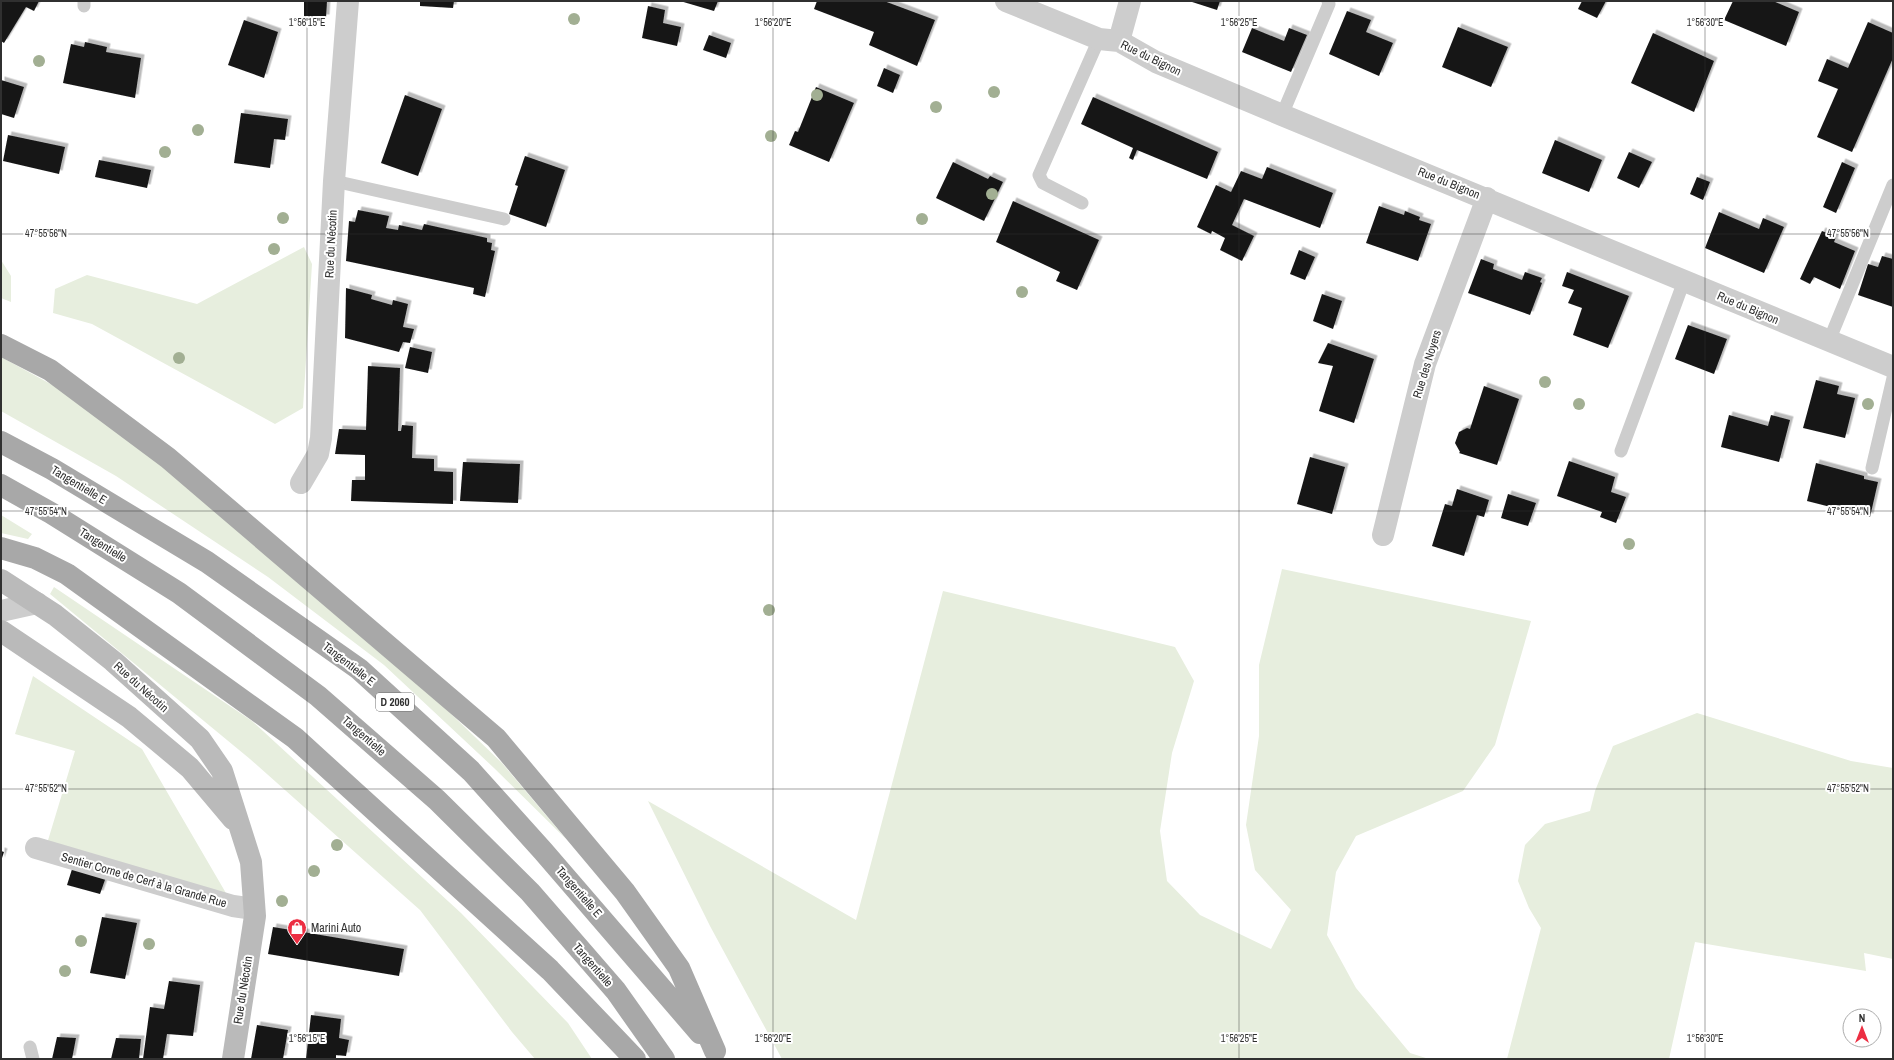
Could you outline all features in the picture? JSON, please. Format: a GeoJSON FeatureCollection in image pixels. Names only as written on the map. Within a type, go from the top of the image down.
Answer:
{"type":"FeatureCollection","features":[{"type":"Feature","properties":{"kind":"main road"},"geometry":{"type":"LineString","coordinates":[[1,345],[50,370],[168,458],[496,738],[625,892],[679,968],[718,1055]]}},
{"type":"Feature","properties":{"kind":"main road","name":"Tangentielle E"},"geometry":{"type":"LineString","coordinates":[[1,442],[52,469],[207,562],[359,669],[471,771],[543,851],[718,1055]]}},
{"type":"Feature","properties":{"kind":"main road","name":"Tangentielle"},"geometry":{"type":"LineString","coordinates":[[1,485],[51,513],[179,593],[330,707],[437,800],[530,892],[616,991],[664,1059]]}},
{"type":"Feature","properties":{"kind":"main road"},"geometry":{"type":"LineString","coordinates":[[1,548],[35,558],[67,574],[295,738],[550,970],[635,1059]]}},
{"type":"Feature","properties":{"kind":"street","name":"Rue du Nécotin"},"geometry":{"type":"LineString","coordinates":[[301,483],[318,454],[321,438],[334,181],[348,1]]}},
{"type":"Feature","properties":{"kind":"street","name":"Rue du Bignon"},"geometry":{"type":"LineString","coordinates":[[1006,1],[1109,40],[1156,62],[1282,115],[1487,198],[1893,367]]}},
{"type":"Feature","properties":{"kind":"street"},"geometry":{"type":"LineString","coordinates":[[1109,40],[1130,1]]}},
{"type":"Feature","properties":{"kind":"street","name":"Rue des Noyers"},"geometry":{"type":"LineString","coordinates":[[1383,535],[1425,364],[1487,198]]}},
{"type":"Feature","properties":{"kind":"street","name":"Rue du Nécotin"},"geometry":{"type":"LineString","coordinates":[[1,580],[55,615],[113,661],[200,739],[222,771],[251,862],[255,916],[233,1059]]}},
{"type":"Feature","properties":{"kind":"street"},"geometry":{"type":"LineString","coordinates":[[1,611],[37,603]]}},
{"type":"Feature","properties":{"kind":"street","name":"Rue du Nécotin"},"geometry":{"type":"LineString","coordinates":[[1,631],[130,717],[190,768],[241,827]]}},
{"type":"Feature","properties":{"kind":"street","name":"Sentier Corne de Cerf à la Grande Rue"},"geometry":{"type":"LineString","coordinates":[[36,848],[233,906],[254,909]]}},
{"type":"Feature","properties":{"kind":"lane"},"geometry":{"type":"LineString","coordinates":[[1282,115],[1323,17],[1328,1]]}},
{"type":"Feature","properties":{"kind":"lane"},"geometry":{"type":"LineString","coordinates":[[1082,203],[1042,183],[1039,175],[1109,40]]}},
{"type":"Feature","properties":{"kind":"lane"},"geometry":{"type":"LineString","coordinates":[[334,181],[504,219]]}},
{"type":"Feature","properties":{"kind":"lane"},"geometry":{"type":"LineString","coordinates":[[1829,341],[1893,185]]}},
{"type":"Feature","properties":{"kind":"lane"},"geometry":{"type":"LineString","coordinates":[[1621,451],[1684,281]]}},
{"type":"Feature","properties":{"kind":"lane"},"geometry":{"type":"LineString","coordinates":[[1872,468],[1893,378]]}},
{"type":"Feature","properties":{"kind":"green space"},"geometry":{"type":"Polygon","coordinates":[[[304,247],[312,264],[303,408],[275,424],[92,324],[53,313],[55,289],[87,275],[197,304],[304,247]]]}},
{"type":"Feature","properties":{"kind":"green space"},"geometry":{"type":"Polygon","coordinates":[[[1,260],[11,276],[11,302],[1,298],[1,260]]]}},
{"type":"Feature","properties":{"kind":"green space"},"geometry":{"type":"Polygon","coordinates":[[[1,357],[58,388],[143,447],[391,656],[502,763],[566,839],[494,768],[384,665],[268,577],[116,476],[1,411],[1,357]]]}},
{"type":"Feature","properties":{"kind":"green space"},"geometry":{"type":"Polygon","coordinates":[[[1,515],[32,534],[28,539],[1,533],[1,515]]]}},
{"type":"Feature","properties":{"kind":"green space"},"geometry":{"type":"Polygon","coordinates":[[[1282,569],[1531,621],[1495,745],[1463,791],[1356,836],[1336,872],[1327,935],[1356,988],[1410,1053],[1429,1059],[782,1059],[710,926],[648,801],[856,920],[943,591],[1175,647],[1194,681],[1172,753],[1160,831],[1167,881],[1200,915],[1271,949],[1291,910],[1255,870],[1246,825],[1259,736],[1259,665],[1282,569]]]}},
{"type":"Feature","properties":{"kind":"green space"},"geometry":{"type":"Polygon","coordinates":[[[54,587],[252,721],[461,913],[568,1023],[592,1059],[535,1059],[512,1032],[420,910],[250,759],[50,594],[54,587]]]}},
{"type":"Feature","properties":{"kind":"green space"},"geometry":{"type":"Polygon","coordinates":[[[33,676],[142,749],[230,900],[46,847],[75,751],[15,734],[33,676]]]}},
{"type":"Feature","properties":{"kind":"green space"},"geometry":{"type":"Polygon","coordinates":[[[1697,713],[1851,761],[1893,768],[1893,959],[1864,953],[1866,971],[1695,942],[1669,1059],[1507,1059],[1541,928],[1529,908],[1518,881],[1525,845],[1545,824],[1590,811],[1595,791],[1613,746],[1697,713]]]}},
{"type":"Feature","properties":{"kind":"building"},"geometry":{"type":"Polygon","coordinates":[[[1,1],[39,1],[34,11],[26,7],[4,43],[1,41],[1,1]]]}},
{"type":"Feature","properties":{"kind":"building"},"geometry":{"type":"Polygon","coordinates":[[[304,1],[327,1],[326,18],[304,17],[304,1]]]}},
{"type":"Feature","properties":{"kind":"building"},"geometry":{"type":"Polygon","coordinates":[[[420,1],[454,1],[453,8],[420,6],[420,1]]]}},
{"type":"Feature","properties":{"kind":"building"},"geometry":{"type":"Polygon","coordinates":[[[680,1],[718,1],[714,11],[680,1]]]}},
{"type":"Feature","properties":{"kind":"building"},"geometry":{"type":"Polygon","coordinates":[[[817,1],[884,1],[935,20],[917,66],[869,45],[874,32],[814,9],[817,1]]]}},
{"type":"Feature","properties":{"kind":"building"},"geometry":{"type":"Polygon","coordinates":[[[1189,1],[1220,1],[1217,10],[1189,1]]]}},
{"type":"Feature","properties":{"kind":"building"},"geometry":{"type":"Polygon","coordinates":[[[1582,1],[1606,1],[1597,18],[1578,9],[1582,1]]]}},
{"type":"Feature","properties":{"kind":"building"},"geometry":{"type":"Polygon","coordinates":[[[1733,1],[1773,1],[1799,12],[1786,46],[1724,20],[1733,1]]]}},
{"type":"Feature","properties":{"kind":"building"},"geometry":{"type":"Polygon","coordinates":[[[648,6],[665,10],[663,23],[681,27],[677,46],[642,38],[648,6]]]}},
{"type":"Feature","properties":{"kind":"building"},"geometry":{"type":"Polygon","coordinates":[[[1347,11],[1371,20],[1366,32],[1393,43],[1379,76],[1329,54],[1347,11]]]}},
{"type":"Feature","properties":{"kind":"building"},"geometry":{"type":"Polygon","coordinates":[[[244,20],[278,32],[264,78],[228,65],[244,20]]]}},
{"type":"Feature","properties":{"kind":"building"},"geometry":{"type":"Polygon","coordinates":[[[1868,22],[1893,33],[1893,58],[1852,152],[1817,137],[1838,89],[1818,81],[1827,59],[1848,68],[1868,22]]]}},
{"type":"Feature","properties":{"kind":"building"},"geometry":{"type":"Polygon","coordinates":[[[1458,27],[1508,47],[1491,87],[1442,67],[1458,27]]]}},
{"type":"Feature","properties":{"kind":"building"},"geometry":{"type":"Polygon","coordinates":[[[1252,28],[1284,41],[1289,28],[1307,35],[1291,72],[1242,52],[1252,28]]]}},
{"type":"Feature","properties":{"kind":"building"},"geometry":{"type":"Polygon","coordinates":[[[1653,33],[1714,61],[1694,112],[1631,83],[1653,33]]]}},
{"type":"Feature","properties":{"kind":"building"},"geometry":{"type":"Polygon","coordinates":[[[709,35],[731,43],[726,58],[703,50],[709,35]]]}},
{"type":"Feature","properties":{"kind":"building"},"geometry":{"type":"Polygon","coordinates":[[[85,42],[107,47],[106,52],[141,58],[135,98],[63,83],[71,44],[84,47],[85,42]]]}},
{"type":"Feature","properties":{"kind":"building"},"geometry":{"type":"Polygon","coordinates":[[[884,68],[900,75],[893,93],[877,86],[884,68]]]}},
{"type":"Feature","properties":{"kind":"building"},"geometry":{"type":"Polygon","coordinates":[[[1,80],[24,87],[14,118],[1,114],[1,80]]]}},
{"type":"Feature","properties":{"kind":"building"},"geometry":{"type":"Polygon","coordinates":[[[816,87],[854,103],[829,162],[789,145],[795,131],[798,132],[816,87]]]}},
{"type":"Feature","properties":{"kind":"building"},"geometry":{"type":"Polygon","coordinates":[[[405,95],[442,109],[418,176],[381,163],[405,95]]]}},
{"type":"Feature","properties":{"kind":"building"},"geometry":{"type":"Polygon","coordinates":[[[1093,97],[1218,152],[1207,179],[1137,150],[1133,160],[1129,158],[1133,148],[1081,124],[1093,97]]]}},
{"type":"Feature","properties":{"kind":"building"},"geometry":{"type":"Polygon","coordinates":[[[241,113],[288,119],[285,140],[274,139],[270,168],[234,163],[241,113]]]}},
{"type":"Feature","properties":{"kind":"building"},"geometry":{"type":"Polygon","coordinates":[[[8,135],[65,147],[59,174],[3,161],[8,135]]]}},
{"type":"Feature","properties":{"kind":"building"},"geometry":{"type":"Polygon","coordinates":[[[1555,140],[1602,160],[1589,192],[1542,173],[1555,140]]]}},
{"type":"Feature","properties":{"kind":"building"},"geometry":{"type":"Polygon","coordinates":[[[1629,152],[1652,162],[1639,188],[1617,178],[1629,152]]]}},
{"type":"Feature","properties":{"kind":"building"},"geometry":{"type":"Polygon","coordinates":[[[525,156],[565,170],[546,227],[509,214],[518,186],[515,185],[525,156]]]}},
{"type":"Feature","properties":{"kind":"building"},"geometry":{"type":"Polygon","coordinates":[[[99,160],[151,170],[147,188],[95,177],[99,160]]]}},
{"type":"Feature","properties":{"kind":"building"},"geometry":{"type":"Polygon","coordinates":[[[953,162],[988,179],[990,176],[1003,182],[984,221],[936,198],[953,162]]]}},
{"type":"Feature","properties":{"kind":"building"},"geometry":{"type":"Polygon","coordinates":[[[1842,162],[1855,168],[1836,213],[1823,207],[1842,162]]]}},
{"type":"Feature","properties":{"kind":"building"},"geometry":{"type":"Polygon","coordinates":[[[1267,167],[1333,193],[1320,228],[1244,199],[1232,225],[1254,236],[1242,261],[1220,250],[1225,238],[1212,231],[1211,234],[1197,227],[1216,185],[1231,192],[1241,171],[1262,179],[1267,167]]]}},
{"type":"Feature","properties":{"kind":"building"},"geometry":{"type":"Polygon","coordinates":[[[1697,177],[1710,182],[1703,200],[1690,194],[1697,177]]]}},
{"type":"Feature","properties":{"kind":"building"},"geometry":{"type":"Polygon","coordinates":[[[1013,201],[1099,240],[1077,290],[1056,281],[1060,272],[996,242],[1013,201]]]}},
{"type":"Feature","properties":{"kind":"building"},"geometry":{"type":"Polygon","coordinates":[[[1379,206],[1404,215],[1405,211],[1420,217],[1419,220],[1431,224],[1418,261],[1366,243],[1379,206]]]}},
{"type":"Feature","properties":{"kind":"building"},"geometry":{"type":"Polygon","coordinates":[[[358,210],[389,216],[386,228],[398,230],[399,225],[422,230],[424,224],[487,238],[487,242],[492,243],[491,250],[495,251],[485,297],[473,294],[474,288],[346,261],[349,221],[355,222],[358,210]]]}},
{"type":"Feature","properties":{"kind":"building"},"geometry":{"type":"Polygon","coordinates":[[[1719,212],[1759,229],[1763,218],[1784,227],[1764,273],[1705,248],[1719,212]]]}},
{"type":"Feature","properties":{"kind":"building"},"geometry":{"type":"Polygon","coordinates":[[[1822,231],[1836,237],[1834,242],[1855,251],[1840,289],[1814,277],[1810,284],[1800,279],[1822,231]]]}},
{"type":"Feature","properties":{"kind":"building"},"geometry":{"type":"Polygon","coordinates":[[[1299,250],[1315,257],[1305,280],[1290,274],[1299,250]]]}},
{"type":"Feature","properties":{"kind":"building"},"geometry":{"type":"Polygon","coordinates":[[[1882,256],[1893,259],[1893,307],[1858,295],[1868,264],[1878,267],[1882,256]]]}},
{"type":"Feature","properties":{"kind":"building"},"geometry":{"type":"Polygon","coordinates":[[[1481,259],[1494,264],[1493,269],[1522,280],[1525,272],[1542,278],[1540,282],[1542,283],[1530,315],[1468,293],[1481,259]]]}},
{"type":"Feature","properties":{"kind":"building"},"geometry":{"type":"Polygon","coordinates":[[[1567,272],[1629,296],[1608,348],[1573,335],[1582,308],[1568,303],[1574,290],[1562,286],[1567,272]]]}},
{"type":"Feature","properties":{"kind":"building"},"geometry":{"type":"Polygon","coordinates":[[[346,288],[372,295],[371,299],[392,305],[393,300],[408,304],[403,327],[414,329],[410,343],[403,342],[399,352],[345,338],[346,288]]]}},
{"type":"Feature","properties":{"kind":"building"},"geometry":{"type":"Polygon","coordinates":[[[1322,294],[1342,301],[1333,329],[1313,321],[1322,294]]]}},
{"type":"Feature","properties":{"kind":"building"},"geometry":{"type":"Polygon","coordinates":[[[1688,325],[1727,339],[1714,374],[1675,359],[1688,325]]]}},
{"type":"Feature","properties":{"kind":"building"},"geometry":{"type":"Polygon","coordinates":[[[1328,343],[1374,359],[1354,423],[1319,411],[1333,366],[1318,363],[1328,343]]]}},
{"type":"Feature","properties":{"kind":"building"},"geometry":{"type":"Polygon","coordinates":[[[410,347],[432,352],[428,373],[405,368],[410,347]]]}},
{"type":"Feature","properties":{"kind":"building"},"geometry":{"type":"Polygon","coordinates":[[[368,366],[400,368],[398,431],[401,431],[402,425],[413,426],[412,458],[434,459],[434,471],[453,472],[453,504],[351,501],[352,480],[365,480],[365,455],[335,454],[339,429],[366,430],[368,366]]]}},
{"type":"Feature","properties":{"kind":"building"},"geometry":{"type":"Polygon","coordinates":[[[1816,380],[1839,386],[1837,394],[1855,398],[1845,438],[1803,428],[1816,380]]]}},
{"type":"Feature","properties":{"kind":"building"},"geometry":{"type":"Polygon","coordinates":[[[1484,386],[1519,399],[1497,465],[1459,453],[1460,452],[1455,443],[1459,432],[1467,428],[1470,429],[1484,386]]]}},
{"type":"Feature","properties":{"kind":"building"},"geometry":{"type":"Polygon","coordinates":[[[1729,415],[1768,426],[1771,415],[1790,420],[1779,462],[1721,447],[1729,415]]]}},
{"type":"Feature","properties":{"kind":"building"},"geometry":{"type":"Polygon","coordinates":[[[1310,457],[1345,467],[1332,514],[1297,504],[1310,457]]]}},
{"type":"Feature","properties":{"kind":"building"},"geometry":{"type":"Polygon","coordinates":[[[1569,461],[1615,477],[1611,492],[1626,497],[1616,523],[1600,517],[1602,512],[1557,496],[1569,461]]]}},
{"type":"Feature","properties":{"kind":"building"},"geometry":{"type":"Polygon","coordinates":[[[463,462],[520,464],[518,503],[460,501],[463,462]]]}},
{"type":"Feature","properties":{"kind":"building"},"geometry":{"type":"Polygon","coordinates":[[[1816,463],[1864,476],[1864,479],[1878,482],[1870,517],[1807,501],[1816,463]]]}},
{"type":"Feature","properties":{"kind":"building"},"geometry":{"type":"Polygon","coordinates":[[[1457,489],[1489,500],[1484,517],[1477,515],[1464,556],[1432,546],[1445,504],[1452,506],[1457,489]]]}},
{"type":"Feature","properties":{"kind":"building"},"geometry":{"type":"Polygon","coordinates":[[[1508,494],[1536,503],[1528,526],[1501,518],[1508,494]]]}},
{"type":"Feature","properties":{"kind":"building"},"geometry":{"type":"Polygon","coordinates":[[[1,851],[4,852],[1,861],[1,851]]]}},
{"type":"Feature","properties":{"kind":"building"},"geometry":{"type":"Polygon","coordinates":[[[73,866],[106,877],[100,894],[67,885],[73,866]]]}},
{"type":"Feature","properties":{"kind":"building"},"geometry":{"type":"Polygon","coordinates":[[[102,917],[137,923],[125,979],[90,973],[102,917]]]}},
{"type":"Feature","properties":{"kind":"building"},"geometry":{"type":"Polygon","coordinates":[[[273,927],[404,949],[399,976],[268,954],[273,927]]]}},
{"type":"Feature","properties":{"kind":"building"},"geometry":{"type":"Polygon","coordinates":[[[169,981],[200,985],[193,1036],[167,1034],[163,1059],[143,1059],[150,1007],[164,1009],[169,981]]]}},
{"type":"Feature","properties":{"kind":"building"},"geometry":{"type":"Polygon","coordinates":[[[311,1015],[341,1019],[339,1038],[349,1040],[346,1056],[336,1055],[336,1059],[306,1059],[311,1015]]]}},
{"type":"Feature","properties":{"kind":"building"},"geometry":{"type":"Polygon","coordinates":[[[257,1025],[288,1030],[283,1059],[251,1059],[257,1025]]]}},
{"type":"Feature","properties":{"kind":"building"},"geometry":{"type":"Polygon","coordinates":[[[57,1037],[76,1038],[72,1059],[52,1059],[57,1037]]]}},
{"type":"Feature","properties":{"kind":"building"},"geometry":{"type":"Polygon","coordinates":[[[116,1038],[141,1039],[139,1059],[111,1059],[116,1038]]]}},
{"type":"Feature","properties":{"kind":"place","name":"Marini Auto"},"geometry":{"type":"Point","coordinates":[297,945]}}]}
